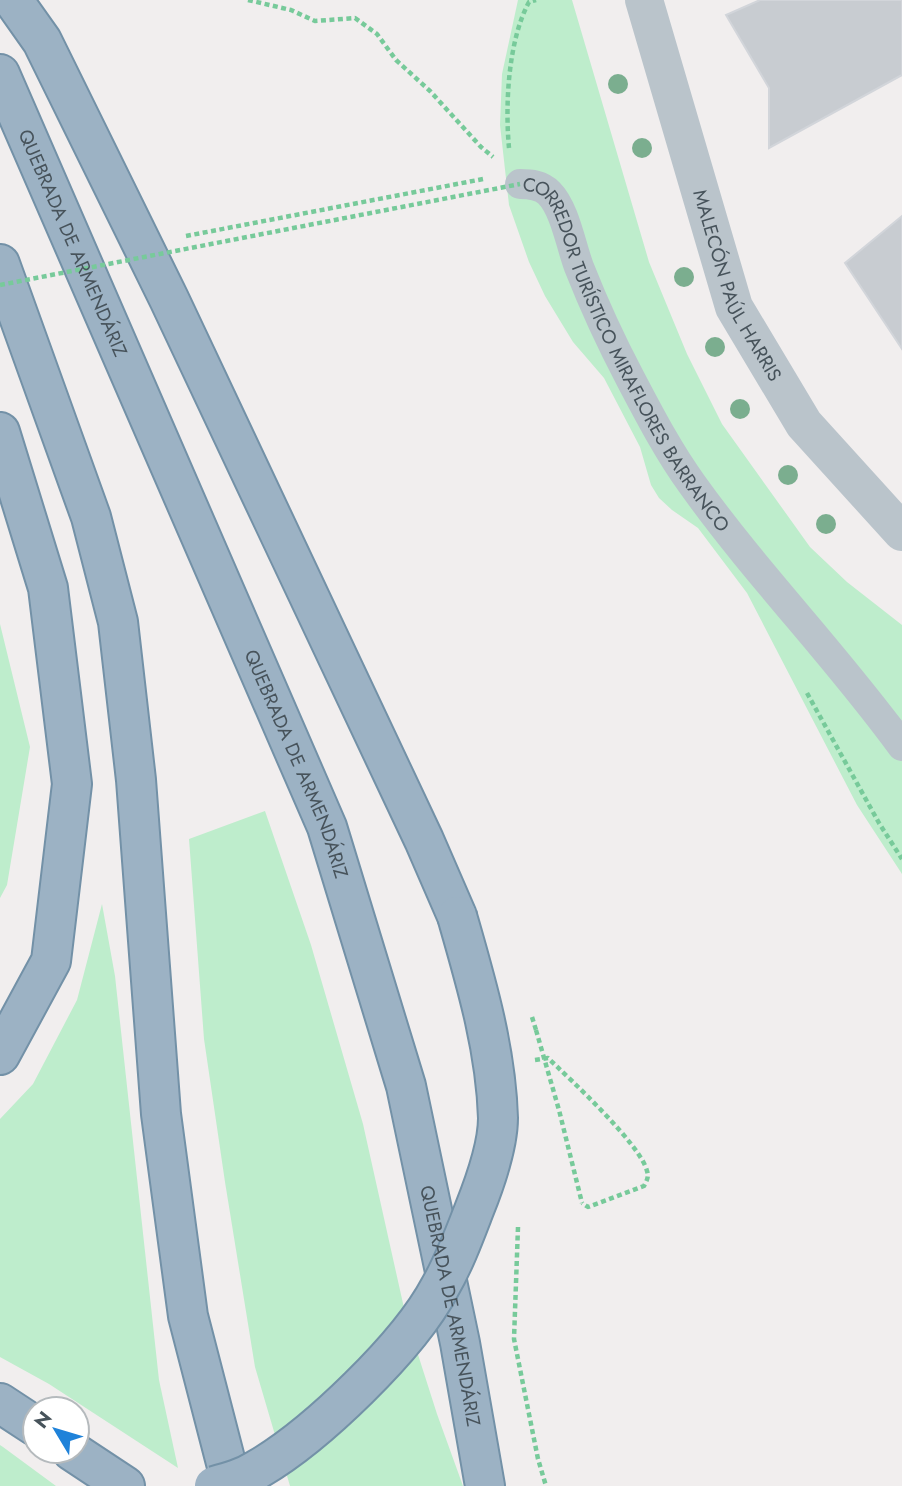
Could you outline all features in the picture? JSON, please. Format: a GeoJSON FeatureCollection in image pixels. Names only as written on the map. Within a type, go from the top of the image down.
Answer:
{"type":"FeatureCollection","features":[{"type":"Feature","properties":{"kind":"highway"},"geometry":{"type":"LineString","coordinates":[[13,0],[42,41],[142,244],[424,840],[457,916],[482,1004],[491,1057],[498,1120],[486,1180],[440,1289],[399,1346],[331,1413],[288,1449],[257,1470],[214,1486]]}},
{"type":"Feature","properties":{"kind":"highway","name":"QUEBRADA DE ARMENDÁRIZ"},"geometry":{"type":"LineString","coordinates":[[0,74],[327,827],[407,1086],[460,1343],[485,1486]]}},
{"type":"Feature","properties":{"kind":"highway"},"geometry":{"type":"LineString","coordinates":[[0,264],[91,517],[118,622],[136,780],[161,1114],[188,1316],[232,1486]]}},
{"type":"Feature","properties":{"kind":"highway"},"geometry":{"type":"LineString","coordinates":[[0,432],[48,588],[72,784],[51,961],[0,1055]]}},
{"type":"Feature","properties":{"kind":"highway"},"geometry":{"type":"LineString","coordinates":[[0,1403],[21,1417]]}},
{"type":"Feature","properties":{"kind":"highway"},"geometry":{"type":"LineString","coordinates":[[91,1464],[125,1486]]}},
{"type":"Feature","properties":{"kind":"street","name":"MALECÓN PAÚL HARRIS"},"geometry":{"type":"LineString","coordinates":[[644,0],[734,307],[804,424],[902,532]]}},
{"type":"Feature","properties":{"kind":"street","name":"CORREDOR TURÍSTICO MIRAFLORES BARRANCO"},"geometry":{"type":"LineString","coordinates":[[515,172],[551,194],[606,332],[656,426],[692,483],[773,586],[867,698],[902,746]]}},
{"type":"Feature","properties":{"kind":"path"},"geometry":{"type":"LineString","coordinates":[[515,172],[506,118],[510,73],[523,14],[529,2],[536,0]]}},
{"type":"Feature","properties":{"kind":"path","name":"CORREDOR TURÍSTICO MIRAFLORES BARRANCO"},"geometry":{"type":"LineString","coordinates":[[0,285],[515,172]]}},
{"type":"Feature","properties":{"kind":"path"},"geometry":{"type":"LineString","coordinates":[[142,244],[484,178]]}},
{"type":"Feature","properties":{"kind":"path"},"geometry":{"type":"LineString","coordinates":[[533,1060],[548,1058],[621,1132],[647,1167],[648,1180],[644,1186],[588,1207],[582,1203],[559,1110],[536,1030]]}},
{"type":"Feature","properties":{"kind":"path"},"geometry":{"type":"LineString","coordinates":[[518,1225],[514,1339],[546,1486]]}},
{"type":"Feature","properties":{"kind":"green space"},"geometry":{"type":"Polygon","coordinates":[[[518,0],[572,0],[649,262],[687,354],[722,424],[810,547],[847,582],[902,625],[902,874],[857,805],[747,593],[698,528],[659,498],[651,485],[640,447],[604,378],[573,342],[545,296],[529,262],[509,205],[500,125],[502,74],[518,0]]]}},
{"type":"Feature","properties":{"kind":"green space"},"geometry":{"type":"Polygon","coordinates":[[[0,624],[30,747],[7,885],[0,898],[0,624]]]}},
{"type":"Feature","properties":{"kind":"green space"},"geometry":{"type":"Polygon","coordinates":[[[265,811],[311,945],[363,1124],[406,1317],[463,1486],[290,1486],[255,1367],[204,1039],[189,839],[265,811]]]}},
{"type":"Feature","properties":{"kind":"green space"},"geometry":{"type":"Polygon","coordinates":[[[102,904],[115,976],[159,1380],[178,1468],[91,1411],[91,1395],[66,1395],[0,1357],[0,1119],[33,1084],[77,1000],[102,904]]]}},
{"type":"Feature","properties":{"kind":"green space"},"geometry":{"type":"Polygon","coordinates":[[[0,1445],[21,1460],[21,1465],[27,1465],[56,1486],[0,1486],[0,1445]]]}},
{"type":"Feature","properties":{"kind":"building"},"geometry":{"type":"Polygon","coordinates":[[[760,0],[902,0],[902,75],[769,148],[769,88],[726,15],[760,0]]]}},
{"type":"Feature","properties":{"kind":"building"},"geometry":{"type":"Polygon","coordinates":[[[902,216],[902,349],[845,263],[902,216]]]}}]}
